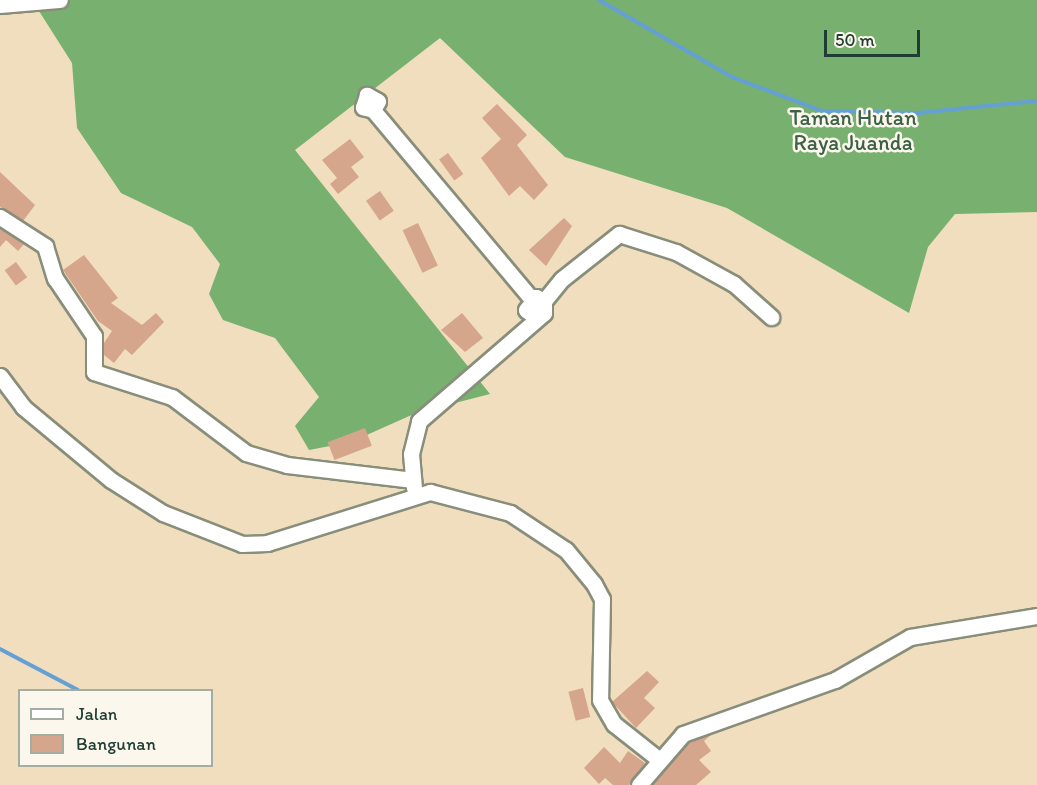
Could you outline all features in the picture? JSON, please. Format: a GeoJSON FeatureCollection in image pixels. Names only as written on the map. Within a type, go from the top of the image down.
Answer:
{"type":"FeatureCollection","features":[{"type":"Feature","properties":{"kind":"street"},"geometry":{"type":"LineString","coordinates":[[0,5],[60,0]]}},
{"type":"Feature","properties":{"kind":"street"},"geometry":{"type":"LineString","coordinates":[[373,110],[538,299]]}},
{"type":"Feature","properties":{"kind":"street"},"geometry":{"type":"LineString","coordinates":[[0,217],[45,246],[55,278],[94,336],[94,372],[172,397],[246,453],[287,465],[471,499],[510,513],[566,550],[602,600],[600,700],[614,724],[657,758]]}},
{"type":"Feature","properties":{"kind":"street"},"geometry":{"type":"LineString","coordinates":[[414,487],[413,437],[419,421],[507,350],[536,317],[526,309],[619,234],[676,252],[734,284],[771,317]]}},
{"type":"Feature","properties":{"kind":"street"},"geometry":{"type":"LineString","coordinates":[[0,376],[23,407],[111,480],[163,513],[242,544],[267,543],[414,487]]}},
{"type":"Feature","properties":{"kind":"street"},"geometry":{"type":"LineString","coordinates":[[639,785],[657,758],[683,734],[835,680],[910,637],[1037,616]]}},
{"type":"Feature","properties":{"kind":"green space","name":"Taman Hutan Raya Juanda"},"geometry":{"type":"Polygon","coordinates":[[[32,0],[1037,0],[1037,212],[955,214],[928,247],[909,313],[727,208],[565,157],[440,38],[295,150],[490,394],[416,413],[351,442],[309,450],[295,426],[319,397],[275,338],[223,320],[209,294],[220,264],[192,227],[121,193],[77,128],[72,63],[32,0]]]}},
{"type":"Feature","properties":{"kind":"building"},"geometry":{"type":"Polygon","coordinates":[[[497,104],[527,135],[517,145],[548,185],[534,200],[520,186],[509,196],[481,158],[501,139],[482,118],[497,104]]]}},
{"type":"Feature","properties":{"kind":"building"},"geometry":{"type":"Polygon","coordinates":[[[350,139],[364,157],[351,167],[359,177],[338,194],[330,184],[337,178],[322,160],[350,139]]]}},
{"type":"Feature","properties":{"kind":"building"},"geometry":{"type":"Polygon","coordinates":[[[448,153],[463,174],[454,181],[439,159],[448,153]]]}},
{"type":"Feature","properties":{"kind":"building"},"geometry":{"type":"Polygon","coordinates":[[[0,172],[35,205],[23,221],[0,207],[0,172]]]}},
{"type":"Feature","properties":{"kind":"building"},"geometry":{"type":"Polygon","coordinates":[[[380,191],[394,211],[380,220],[366,201],[380,191]]]}},
{"type":"Feature","properties":{"kind":"building"},"geometry":{"type":"Polygon","coordinates":[[[564,218],[572,226],[546,266],[529,250],[564,218]]]}},
{"type":"Feature","properties":{"kind":"building"},"geometry":{"type":"Polygon","coordinates":[[[418,223],[438,266],[422,273],[403,230],[418,223]]]}},
{"type":"Feature","properties":{"kind":"building"},"geometry":{"type":"Polygon","coordinates":[[[0,229],[24,244],[18,251],[6,240],[0,247],[0,229]]]}},
{"type":"Feature","properties":{"kind":"building"},"geometry":{"type":"Polygon","coordinates":[[[84,255],[118,298],[111,303],[142,325],[156,313],[164,322],[132,355],[125,349],[114,363],[104,355],[104,343],[112,331],[98,321],[63,270],[84,255]]]}},
{"type":"Feature","properties":{"kind":"building"},"geometry":{"type":"Polygon","coordinates":[[[16,262],[27,277],[16,286],[5,270],[16,262]]]}},
{"type":"Feature","properties":{"kind":"building"},"geometry":{"type":"Polygon","coordinates":[[[462,313],[483,338],[465,352],[441,330],[462,313]]]}},
{"type":"Feature","properties":{"kind":"building"},"geometry":{"type":"Polygon","coordinates":[[[365,428],[372,446],[334,460],[328,442],[365,428]]]}},
{"type":"Feature","properties":{"kind":"building"},"geometry":{"type":"Polygon","coordinates":[[[647,671],[659,682],[644,698],[655,708],[636,728],[612,702],[647,671]]]}},
{"type":"Feature","properties":{"kind":"building"},"geometry":{"type":"Polygon","coordinates":[[[583,688],[590,717],[576,721],[568,692],[583,688]]]}},
{"type":"Feature","properties":{"kind":"building"},"geometry":{"type":"Polygon","coordinates":[[[712,734],[704,741],[711,751],[699,760],[711,772],[696,785],[652,785],[689,742],[712,734]]]}},
{"type":"Feature","properties":{"kind":"building"},"geometry":{"type":"Polygon","coordinates":[[[604,747],[620,763],[628,751],[645,763],[629,785],[613,785],[605,778],[599,784],[584,768],[604,747]]]}},
{"type":"Feature","properties":{"kind":"waterway"},"geometry":{"type":"LineString","coordinates":[[599,0],[732,77],[822,111],[918,113],[1037,101]]}},
{"type":"Feature","properties":{"kind":"waterway"},"geometry":{"type":"LineString","coordinates":[[0,649],[76,689]]}}]}
